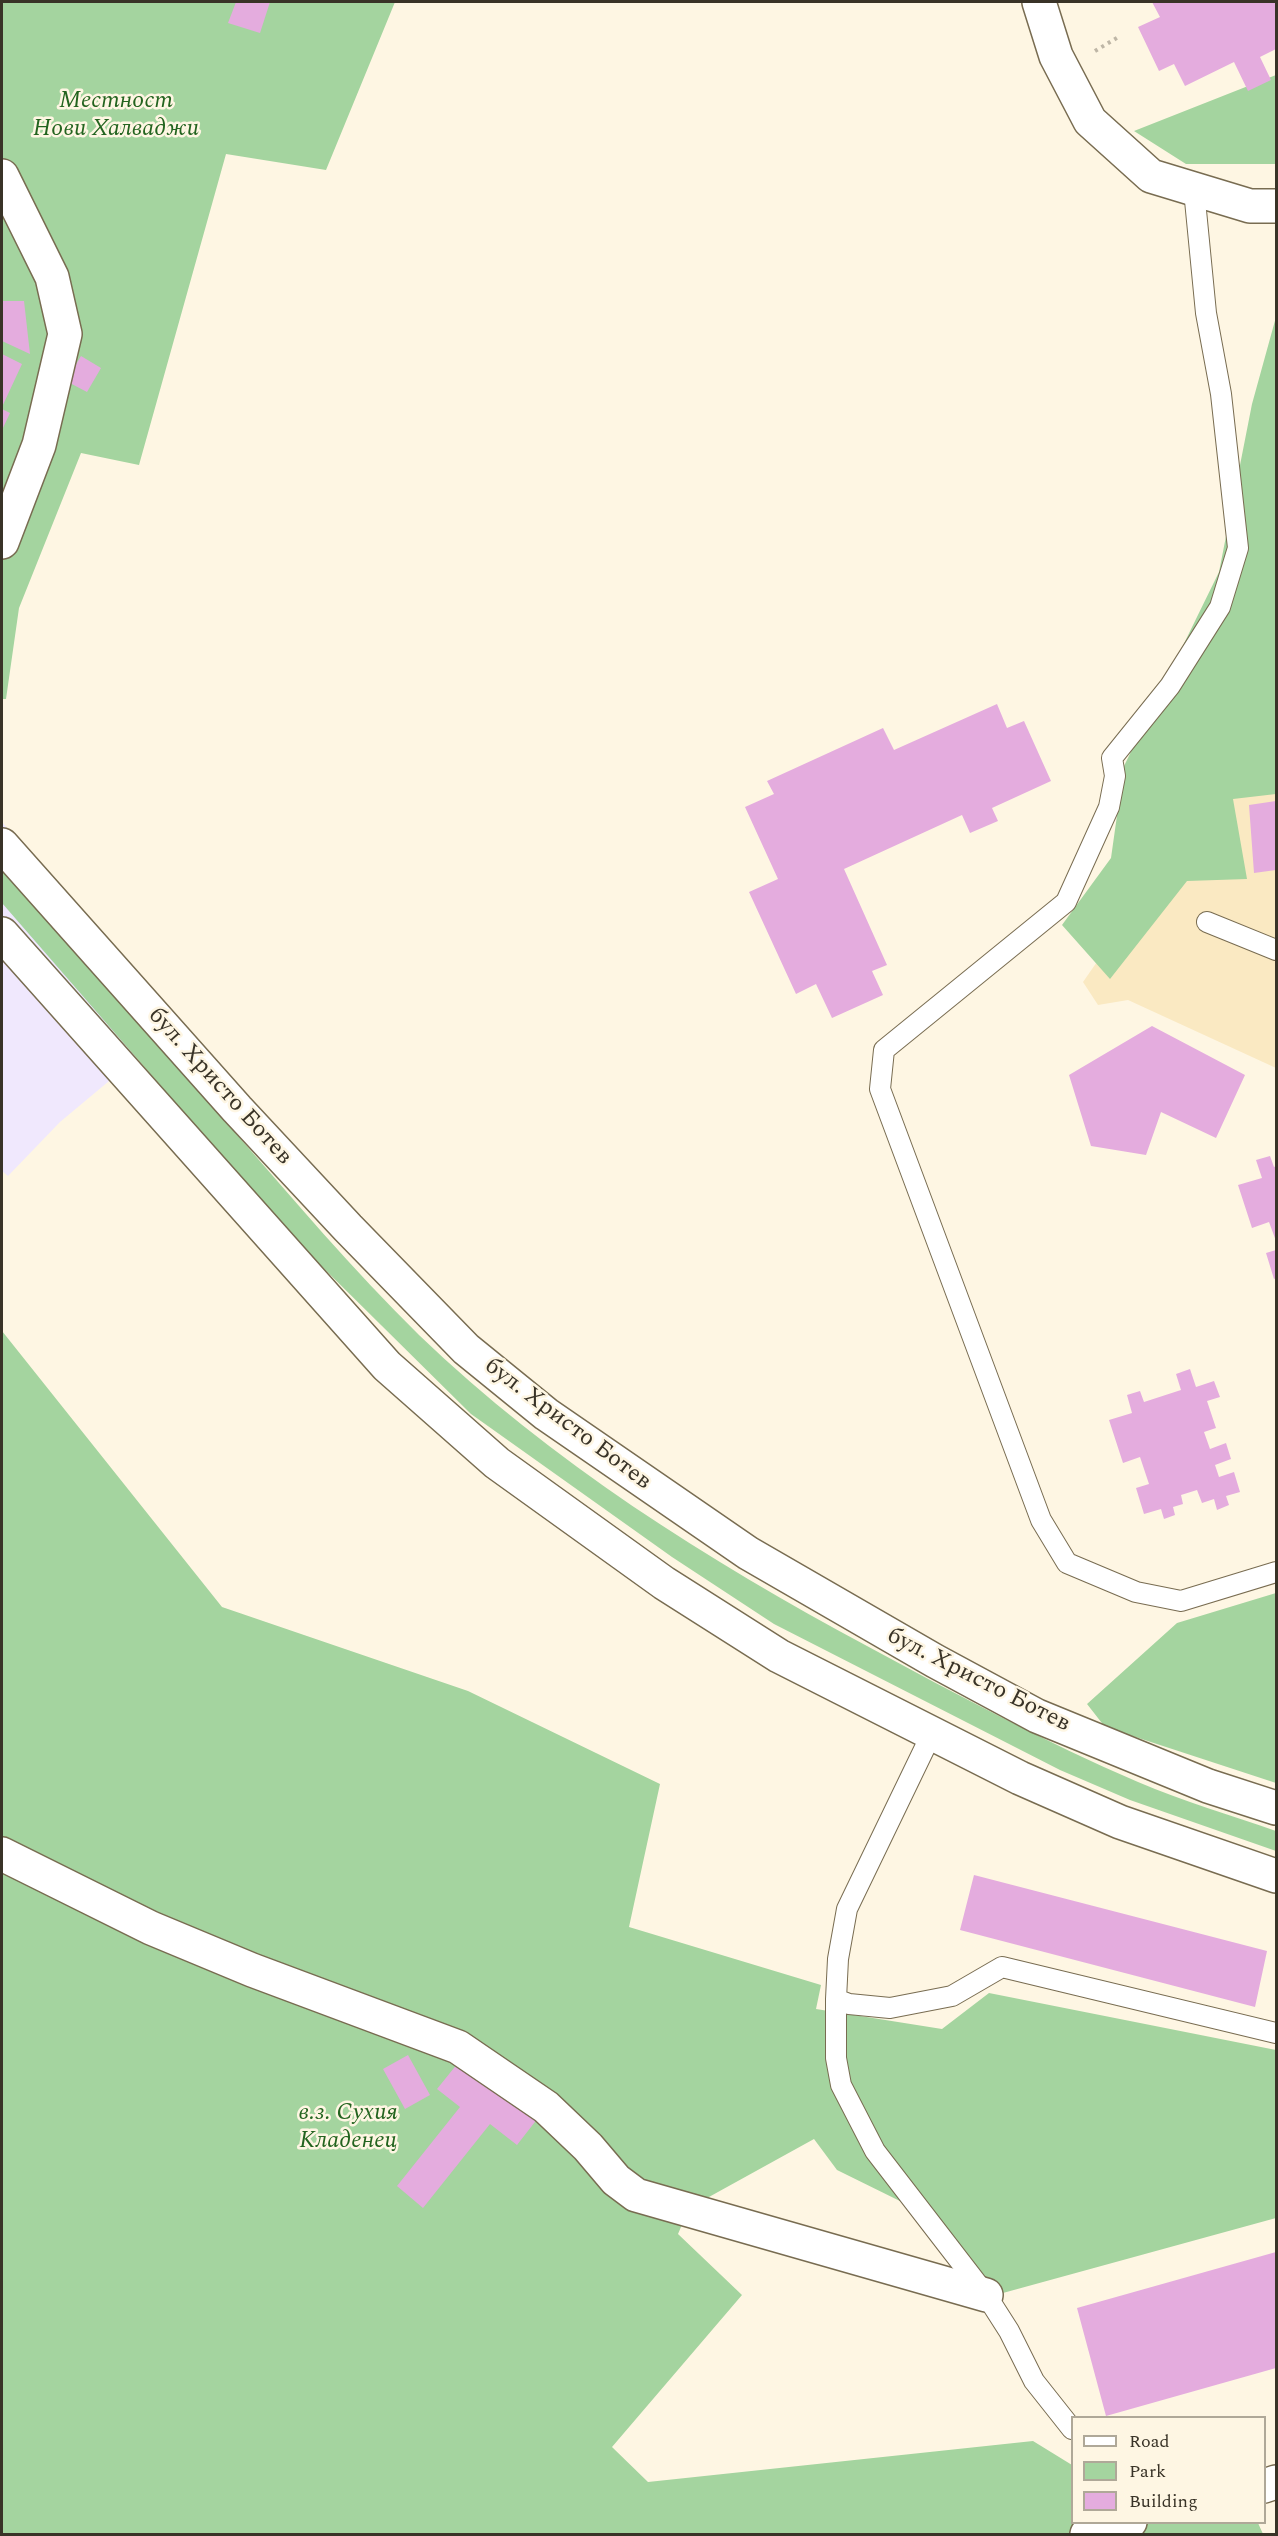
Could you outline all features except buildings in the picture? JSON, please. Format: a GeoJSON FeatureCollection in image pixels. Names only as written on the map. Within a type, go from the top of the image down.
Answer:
{"type":"FeatureCollection","features":[{"type":"Feature","properties":{"kind":"main road"},"geometry":{"type":"LineString","coordinates":[[1039,2],[1056,56],[1090,121],[1151,176],[1250,206],[1276,206]]}},
{"type":"Feature","properties":{"kind":"main road"},"geometry":{"type":"LineString","coordinates":[[2,176],[52,277],[65,334],[39,445],[2,542]]}},
{"type":"Feature","properties":{"kind":"main road","name":"бул. Христо Ботев"},"geometry":{"type":"LineString","coordinates":[[2,845],[237,1109],[348,1228],[466,1349],[546,1414],[748,1553],[935,1661],[1037,1716],[1208,1786],[1276,1808]]}},
{"type":"Feature","properties":{"kind":"main road"},"geometry":{"type":"LineString","coordinates":[[2,934],[387,1366],[489,1456],[655,1576],[779,1656],[931,1735],[1120,1822],[1276,1876]]}},
{"type":"Feature","properties":{"kind":"main road"},"geometry":{"type":"LineString","coordinates":[[2,1854],[151,1928],[252,1970],[458,2047],[546,2108],[588,2147],[616,2180],[636,2195],[986,2295]]}},
{"type":"Feature","properties":{"kind":"main road"},"geometry":{"type":"LineString","coordinates":[[1087,2535],[1126,2524]]}},
{"type":"Feature","properties":{"kind":"lane"},"geometry":{"type":"LineString","coordinates":[[1194,190],[1206,313],[1222,405],[1238,548],[1220,608],[1170,686],[1112,758],[1115,776],[1109,807],[1066,902],[884,1050],[880,1089],[1041,1520],[1067,1563],[1136,1592],[1181,1601],[1276,1572]]}},
{"type":"Feature","properties":{"kind":"lane"},"geometry":{"type":"LineString","coordinates":[[1207,922],[1276,950]]}},
{"type":"Feature","properties":{"kind":"lane"},"geometry":{"type":"LineString","coordinates":[[931,1735],[847,1909],[838,1959],[836,1999],[836,2058],[841,2085],[875,2151],[986,2295],[1009,2331],[1034,2381],[1071,2428]]}},
{"type":"Feature","properties":{"kind":"lane"},"geometry":{"type":"LineString","coordinates":[[836,1999],[881,2008],[911,2004],[952,1996],[1002,1967],[1276,2033]]}},
{"type":"Feature","properties":{"kind":"shaded area"},"geometry":{"type":"Polygon","coordinates":[[[1276,676],[1276,1068],[1128,1000],[1098,1005],[1083,982],[1213,795],[1276,676]]]}},
{"type":"Feature","properties":{"kind":"shaded area"},"geometry":{"type":"Polygon","coordinates":[[[2,822],[175,1026],[60,1122],[8,1176],[2,1171],[2,822]]]}},
{"type":"Feature","properties":{"kind":"green space","name":"Местност Нови Халваджи"},"geometry":{"type":"Polygon","coordinates":[[[2,2],[395,2],[326,170],[226,154],[139,465],[81,453],[19,608],[6,699],[2,699],[2,2]]]}},
{"type":"Feature","properties":{"kind":"green space"},"geometry":{"type":"Polygon","coordinates":[[[1276,75],[1276,164],[1186,164],[1134,131],[1276,75]]]}},
{"type":"Feature","properties":{"kind":"green space"},"geometry":{"type":"Polygon","coordinates":[[[1276,317],[1276,794],[1233,799],[1247,879],[1187,881],[1110,979],[1062,925],[1111,858],[1124,766],[1219,572],[1252,404],[1276,317]]]}},
{"type":"Feature","properties":{"kind":"green space"},"geometry":{"type":"Polygon","coordinates":[[[2,864],[301,1208],[371,1285],[419,1335],[522,1425],[632,1506],[807,1613],[967,1700],[1103,1767],[1172,1795],[1276,1831],[1276,1851],[1130,1800],[1060,1770],[774,1624],[672,1557],[471,1414],[292,1237],[2,903],[2,864]]]}},
{"type":"Feature","properties":{"kind":"green space","name":"в.з. Сухия Кладенец"},"geometry":{"type":"Polygon","coordinates":[[[2,1331],[222,1607],[468,1691],[660,1784],[629,1927],[821,1985],[816,2009],[942,2029],[989,1993],[1276,2050],[1276,2218],[992,2296],[908,2205],[837,2170],[814,2139],[689,2208],[678,2234],[742,2295],[612,2447],[648,2482],[1033,2441],[1071,2464],[1071,2524],[1258,2524],[1263,2534],[2,2534],[2,1331]]]}},
{"type":"Feature","properties":{"kind":"green space"},"geometry":{"type":"Polygon","coordinates":[[[1276,1593],[1276,1783],[1105,1727],[1087,1704],[1177,1623],[1276,1593]]]}}]}
